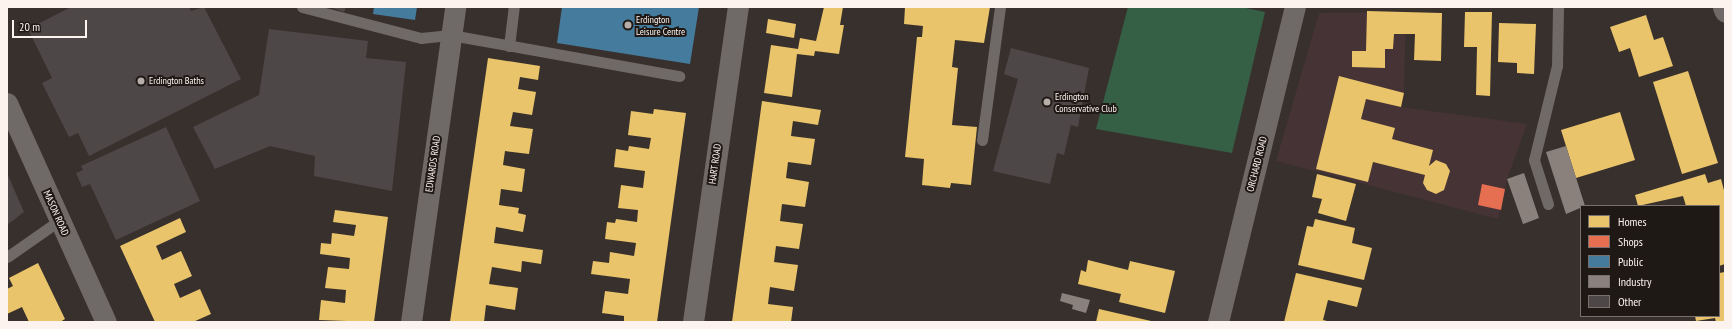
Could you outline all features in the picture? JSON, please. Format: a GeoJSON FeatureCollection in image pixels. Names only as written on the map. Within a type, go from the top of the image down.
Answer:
{"type":"FeatureCollection","features":[{"type":"Feature","properties":{"kind":"street","name":"EDWARDS ROAD"},"geometry":{"type":"LineString","coordinates":[[411,322],[455,7]]}},
{"type":"Feature","properties":{"kind":"street","name":"HART ROAD"},"geometry":{"type":"LineString","coordinates":[[693,322],[738,7]]}},
{"type":"Feature","properties":{"kind":"street","name":"ORCHARD ROAD"},"geometry":{"type":"LineString","coordinates":[[1218,322],[1295,7]]}},
{"type":"Feature","properties":{"kind":"street"},"geometry":{"type":"LineString","coordinates":[[1724,7],[1725,12]]}},
{"type":"Feature","properties":{"kind":"street","name":"MASON ROAD"},"geometry":{"type":"LineString","coordinates":[[7,103],[106,322]]}},
{"type":"Feature","properties":{"kind":"lane"},"geometry":{"type":"LineString","coordinates":[[302,7],[421,38],[451,35],[679,76]]}},
{"type":"Feature","properties":{"kind":"lane"},"geometry":{"type":"LineString","coordinates":[[509,46],[514,7]]}},
{"type":"Feature","properties":{"kind":"lane"},"geometry":{"type":"LineString","coordinates":[[982,140],[1000,7]]}},
{"type":"Feature","properties":{"kind":"lane"},"geometry":{"type":"LineString","coordinates":[[1548,204],[1534,160],[1557,66],[1558,7]]}},
{"type":"Feature","properties":{"kind":"lane"},"geometry":{"type":"LineString","coordinates":[[7,258],[60,220]]}},
{"type":"Feature","properties":{"kind":"shaded area"},"geometry":{"type":"Polygon","coordinates":[[[1406,12],[1404,93],[1401,107],[1527,124],[1507,179],[1498,219],[1276,161],[1319,13],[1406,12]]]}},
{"type":"Feature","properties":{"kind":"green space"},"geometry":{"type":"Polygon","coordinates":[[[1128,7],[1241,7],[1265,12],[1232,153],[1096,129],[1128,7]]]}},
{"type":"Feature","properties":{"kind":"building: Homes"},"geometry":{"type":"Polygon","coordinates":[[[824,7],[843,7],[840,25],[844,25],[839,54],[815,51],[814,56],[797,54],[792,97],[764,93],[771,45],[798,49],[800,38],[816,41],[824,7]]]}},
{"type":"Feature","properties":{"kind":"building: Homes"},"geometry":{"type":"Polygon","coordinates":[[[905,7],[990,7],[984,43],[955,40],[952,67],[958,68],[952,125],[977,127],[971,185],[951,183],[950,188],[922,185],[924,159],[905,157],[917,37],[922,37],[923,26],[904,24],[905,7]]]}},
{"type":"Feature","properties":{"kind":"building: Homes"},"geometry":{"type":"Polygon","coordinates":[[[1367,11],[1442,13],[1441,61],[1414,60],[1415,34],[1394,34],[1393,49],[1385,49],[1385,68],[1352,67],[1352,51],[1366,51],[1367,11]]]}},
{"type":"Feature","properties":{"kind":"building: Homes"},"geometry":{"type":"Polygon","coordinates":[[[1465,12],[1492,12],[1490,96],[1476,95],[1477,47],[1464,47],[1465,12]]]}},
{"type":"Feature","properties":{"kind":"building: Homes"},"geometry":{"type":"Polygon","coordinates":[[[1646,15],[1654,40],[1663,37],[1673,66],[1639,77],[1630,48],[1619,52],[1610,27],[1646,15]]]}},
{"type":"Feature","properties":{"kind":"building: Homes"},"geometry":{"type":"Polygon","coordinates":[[[768,19],[796,24],[794,38],[766,33],[768,19]]]}},
{"type":"Feature","properties":{"kind":"building: Homes"},"geometry":{"type":"Polygon","coordinates":[[[1499,23],[1536,24],[1534,74],[1517,73],[1517,63],[1498,62],[1499,23]]]}},
{"type":"Feature","properties":{"kind":"building: Homes"},"geometry":{"type":"Polygon","coordinates":[[[488,58],[540,66],[538,80],[520,77],[518,89],[536,92],[532,115],[513,112],[510,126],[533,129],[529,154],[505,151],[503,165],[525,169],[522,192],[501,189],[499,205],[519,208],[518,213],[526,215],[523,232],[496,227],[494,243],[543,250],[541,264],[522,261],[521,272],[492,267],[489,284],[518,288],[515,310],[486,305],[484,322],[450,322],[488,58]]]}},
{"type":"Feature","properties":{"kind":"building: Homes"},"geometry":{"type":"Polygon","coordinates":[[[1688,71],[1718,163],[1682,174],[1653,82],[1688,71]]]}},
{"type":"Feature","properties":{"kind":"building: Homes"},"geometry":{"type":"Polygon","coordinates":[[[1339,76],[1404,93],[1401,107],[1366,99],[1361,119],[1395,128],[1392,139],[1433,150],[1429,166],[1436,160],[1446,164],[1450,171],[1444,190],[1436,194],[1427,190],[1423,183],[1425,175],[1373,162],[1368,182],[1316,169],[1339,76]]]}},
{"type":"Feature","properties":{"kind":"building: Homes"},"geometry":{"type":"Polygon","coordinates":[[[762,101],[821,110],[818,125],[793,121],[792,128],[791,136],[815,139],[811,165],[788,162],[786,178],[809,182],[805,207],[782,204],[780,221],[803,224],[799,249],[776,246],[774,262],[798,265],[794,291],[770,287],[768,304],[793,307],[791,322],[732,322],[762,101]]]}},
{"type":"Feature","properties":{"kind":"building: Homes"},"geometry":{"type":"Polygon","coordinates":[[[654,109],[686,113],[657,322],[624,322],[624,316],[602,313],[605,291],[628,294],[630,279],[591,274],[593,261],[609,263],[610,252],[634,256],[636,243],[605,239],[607,222],[615,223],[616,219],[637,222],[638,210],[618,208],[621,185],[643,188],[645,171],[614,167],[616,149],[628,151],[629,146],[649,149],[651,138],[628,135],[631,111],[653,114],[654,109]]]}},
{"type":"Feature","properties":{"kind":"building: Homes"},"geometry":{"type":"Polygon","coordinates":[[[1620,112],[1635,160],[1576,178],[1561,130],[1620,112]]]}},
{"type":"Feature","properties":{"kind":"building: Homes"},"geometry":{"type":"Polygon","coordinates":[[[1317,174],[1356,184],[1346,221],[1318,213],[1322,199],[1312,197],[1317,174]]]}},
{"type":"Feature","properties":{"kind":"building: Homes"},"geometry":{"type":"Polygon","coordinates":[[[1705,174],[1708,183],[1721,179],[1725,194],[1725,264],[1720,266],[1720,205],[1686,205],[1683,196],[1638,205],[1635,195],[1705,174]]]}},
{"type":"Feature","properties":{"kind":"building: Homes"},"geometry":{"type":"Polygon","coordinates":[[[335,210],[388,217],[374,322],[319,320],[321,300],[345,303],[346,290],[325,288],[328,267],[349,269],[350,258],[320,254],[321,243],[331,244],[332,233],[354,236],[356,225],[333,222],[335,210]]]}},
{"type":"Feature","properties":{"kind":"building: Homes"},"geometry":{"type":"Polygon","coordinates":[[[180,218],[186,232],[156,246],[162,260],[181,251],[192,276],[174,284],[180,298],[200,289],[211,314],[193,322],[155,322],[120,246],[180,218]]]}},
{"type":"Feature","properties":{"kind":"building: Homes"},"geometry":{"type":"Polygon","coordinates":[[[1315,219],[1355,228],[1352,243],[1372,248],[1364,280],[1298,265],[1307,226],[1313,227],[1315,219]]]}},
{"type":"Feature","properties":{"kind":"building: Homes"},"geometry":{"type":"Polygon","coordinates":[[[1088,260],[1128,270],[1130,261],[1175,271],[1165,313],[1119,302],[1121,294],[1078,284],[1081,270],[1086,272],[1088,260]]]}},
{"type":"Feature","properties":{"kind":"building: Homes"},"geometry":{"type":"Polygon","coordinates":[[[38,263],[65,319],[60,322],[29,322],[22,307],[7,314],[7,289],[13,286],[9,278],[38,263]]]}},
{"type":"Feature","properties":{"kind":"building: Homes"},"geometry":{"type":"Polygon","coordinates":[[[1725,272],[1725,322],[1716,322],[1715,318],[1696,321],[1695,317],[1720,317],[1720,273],[1725,272]]]}},
{"type":"Feature","properties":{"kind":"building: Homes"},"geometry":{"type":"Polygon","coordinates":[[[1296,273],[1362,288],[1357,307],[1328,300],[1323,320],[1331,322],[1284,322],[1296,273]]]}},
{"type":"Feature","properties":{"kind":"building: Homes"},"geometry":{"type":"Polygon","coordinates":[[[1099,309],[1151,321],[1151,322],[1096,322],[1099,309]]]}},
{"type":"Feature","properties":{"kind":"building: Shops"},"geometry":{"type":"Polygon","coordinates":[[[1482,184],[1505,189],[1501,210],[1478,205],[1482,184]]]}},
{"type":"Feature","properties":{"kind":"building: Public"},"geometry":{"type":"Polygon","coordinates":[[[374,7],[417,7],[415,20],[373,14],[374,7]]]}},
{"type":"Feature","properties":{"kind":"building: Public","name":"Erdington Leisure Centre"},"geometry":{"type":"Polygon","coordinates":[[[562,7],[699,7],[690,64],[557,43],[562,7]]]}},
{"type":"Feature","properties":{"kind":"building: Industry"},"geometry":{"type":"Polygon","coordinates":[[[1566,146],[1585,205],[1580,205],[1580,208],[1566,214],[1546,152],[1566,146]]]}},
{"type":"Feature","properties":{"kind":"building: Industry"},"geometry":{"type":"Polygon","coordinates":[[[1524,173],[1539,218],[1523,224],[1507,179],[1524,173]]]}},
{"type":"Feature","properties":{"kind":"building: Industry"},"geometry":{"type":"Polygon","coordinates":[[[1062,293],[1090,300],[1086,313],[1072,309],[1073,305],[1060,301],[1062,293]]]}},
{"type":"Feature","properties":{"kind":"building: Other","name":"Erdington Baths"},"geometry":{"type":"Polygon","coordinates":[[[71,7],[189,7],[191,11],[204,7],[241,79],[89,156],[78,133],[69,137],[42,83],[52,78],[28,29],[71,7]]]}},
{"type":"Feature","properties":{"kind":"building: Other"},"geometry":{"type":"Polygon","coordinates":[[[329,7],[346,7],[344,12],[329,7]]]}},
{"type":"Feature","properties":{"kind":"building: Other"},"geometry":{"type":"Polygon","coordinates":[[[269,29],[368,41],[366,58],[406,62],[392,191],[314,176],[315,156],[270,146],[215,169],[193,127],[259,95],[269,29]]]}},
{"type":"Feature","properties":{"kind":"building: Other","name":"Erdington Conservative Club"},"geometry":{"type":"Polygon","coordinates":[[[1011,48],[1089,68],[1078,127],[1071,125],[1064,155],[1057,153],[1050,184],[993,171],[1018,79],[1004,74],[1011,48]]]}},
{"type":"Feature","properties":{"kind":"building: Other"},"geometry":{"type":"Polygon","coordinates":[[[166,127],[200,201],[116,240],[90,184],[82,187],[76,173],[83,170],[81,166],[166,127]]]}},
{"type":"Feature","properties":{"kind":"building: Other"},"geometry":{"type":"Polygon","coordinates":[[[7,173],[24,212],[7,225],[7,173]]]}},
{"type":"Feature","properties":{"kind":"place","name":"Erdington Leisure Centre"},"geometry":{"type":"Point","coordinates":[628,25]}},
{"type":"Feature","properties":{"kind":"place","name":"Erdington Baths"},"geometry":{"type":"Point","coordinates":[141,81]}},
{"type":"Feature","properties":{"kind":"place","name":"Erdington Conservative Club"},"geometry":{"type":"Point","coordinates":[1047,102]}}]}
